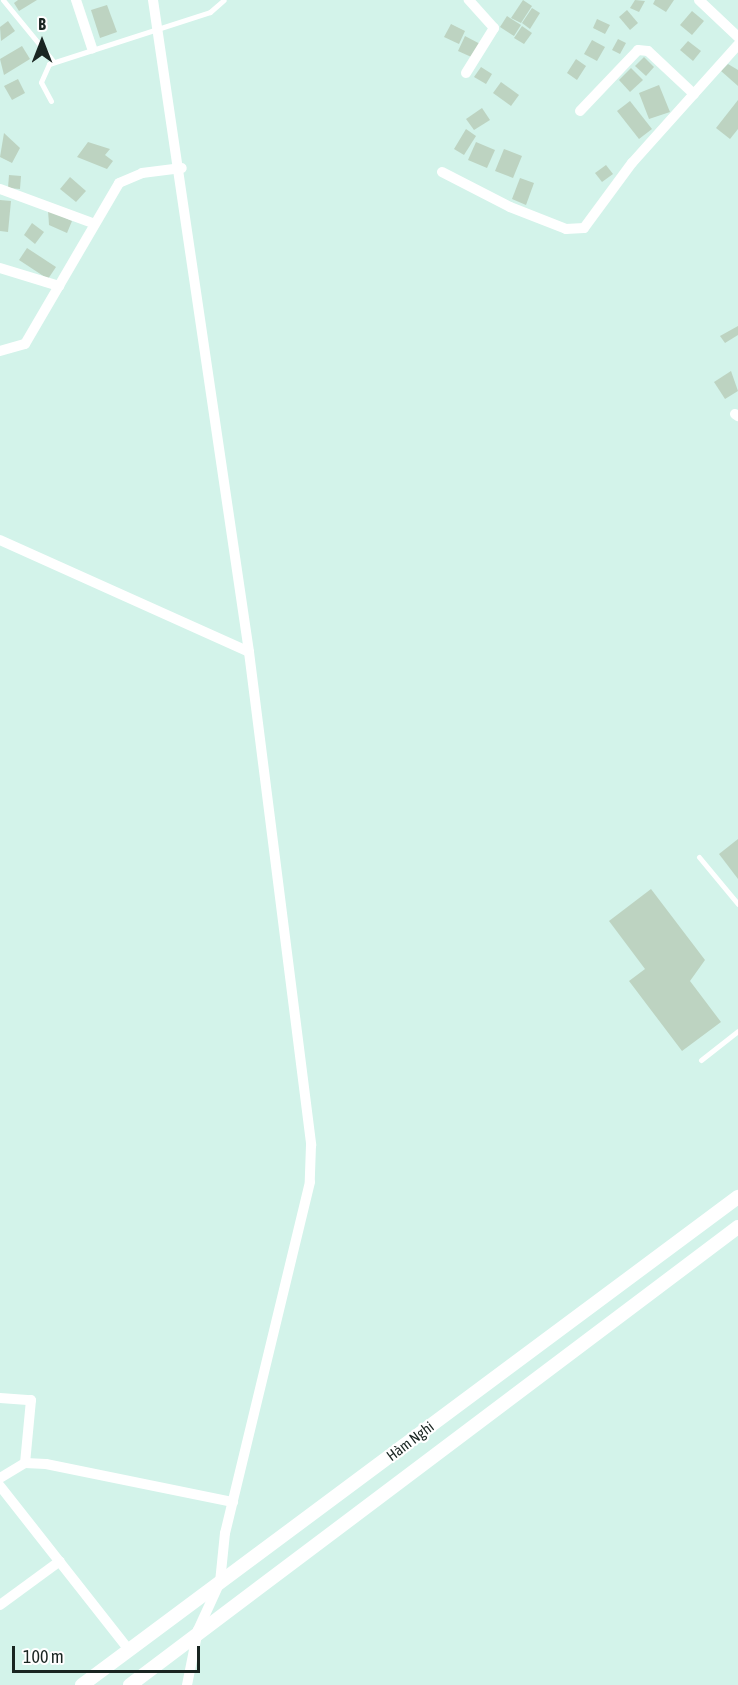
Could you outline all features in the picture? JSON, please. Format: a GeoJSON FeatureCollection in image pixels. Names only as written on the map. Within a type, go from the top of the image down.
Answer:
{"type":"FeatureCollection","features":[{"type":"Feature","properties":{"kind":"main road","name":"Hàm Nghi"},"geometry":{"type":"LineString","coordinates":[[82,1685],[738,1197]]}},
{"type":"Feature","properties":{"kind":"main road","name":"Hàm Nghi"},"geometry":{"type":"LineString","coordinates":[[130,1685],[198,1630],[738,1227]]}},
{"type":"Feature","properties":{"kind":"street"},"geometry":{"type":"LineString","coordinates":[[76,0],[92,48]]}},
{"type":"Feature","properties":{"kind":"street"},"geometry":{"type":"LineString","coordinates":[[153,0],[182,168],[249,652],[311,1165],[233,1502],[220,1582],[198,1630],[187,1685]]}},
{"type":"Feature","properties":{"kind":"street"},"geometry":{"type":"LineString","coordinates":[[466,73],[494,28],[469,0]]}},
{"type":"Feature","properties":{"kind":"street"},"geometry":{"type":"LineString","coordinates":[[699,0],[738,37]]}},
{"type":"Feature","properties":{"kind":"street"},"geometry":{"type":"LineString","coordinates":[[442,172],[510,207],[577,231],[592,222],[632,164],[738,45]]}},
{"type":"Feature","properties":{"kind":"street"},"geometry":{"type":"LineString","coordinates":[[580,111],[638,50],[648,51],[694,94]]}},
{"type":"Feature","properties":{"kind":"street"},"geometry":{"type":"LineString","coordinates":[[0,351],[25,344],[119,183],[142,173],[182,168]]}},
{"type":"Feature","properties":{"kind":"street"},"geometry":{"type":"LineString","coordinates":[[0,189],[95,224]]}},
{"type":"Feature","properties":{"kind":"street"},"geometry":{"type":"LineString","coordinates":[[0,268],[59,286]]}},
{"type":"Feature","properties":{"kind":"street"},"geometry":{"type":"LineString","coordinates":[[0,540],[249,652]]}},
{"type":"Feature","properties":{"kind":"street"},"geometry":{"type":"LineString","coordinates":[[0,1398],[31,1400],[25,1463]]}},
{"type":"Feature","properties":{"kind":"street"},"geometry":{"type":"LineString","coordinates":[[0,1478],[25,1463],[233,1502]]}},
{"type":"Feature","properties":{"kind":"street"},"geometry":{"type":"LineString","coordinates":[[0,1486],[129,1650]]}},
{"type":"Feature","properties":{"kind":"street"},"geometry":{"type":"LineString","coordinates":[[0,1605],[60,1561]]}},
{"type":"Feature","properties":{"kind":"lane"},"geometry":{"type":"LineString","coordinates":[[3,0],[54,62]]}},
{"type":"Feature","properties":{"kind":"lane"},"geometry":{"type":"LineString","coordinates":[[51,101],[41,77],[54,62],[210,12],[224,0]]}},
{"type":"Feature","properties":{"kind":"lane"},"geometry":{"type":"LineString","coordinates":[[699,857],[738,904]]}},
{"type":"Feature","properties":{"kind":"lane"},"geometry":{"type":"LineString","coordinates":[[701,1059],[738,1031]]}},
{"type":"Feature","properties":{"kind":"building"},"geometry":{"type":"Polygon","coordinates":[[[18,0],[37,0],[19,11],[14,3],[18,0]]]}},
{"type":"Feature","properties":{"kind":"building"},"geometry":{"type":"Polygon","coordinates":[[[523,0],[532,6],[521,23],[511,18],[523,0]]]}},
{"type":"Feature","properties":{"kind":"building"},"geometry":{"type":"Polygon","coordinates":[[[635,0],[645,1],[639,12],[630,8],[635,0]]]}},
{"type":"Feature","properties":{"kind":"building"},"geometry":{"type":"Polygon","coordinates":[[[655,0],[674,0],[666,12],[653,4],[655,0]]]}},
{"type":"Feature","properties":{"kind":"building"},"geometry":{"type":"Polygon","coordinates":[[[107,5],[117,32],[100,38],[91,10],[107,5]]]}},
{"type":"Feature","properties":{"kind":"building"},"geometry":{"type":"Polygon","coordinates":[[[532,8],[540,13],[530,29],[522,23],[532,8]]]}},
{"type":"Feature","properties":{"kind":"building"},"geometry":{"type":"Polygon","coordinates":[[[627,10],[638,23],[630,30],[619,17],[627,10]]]}},
{"type":"Feature","properties":{"kind":"building"},"geometry":{"type":"Polygon","coordinates":[[[692,11],[704,21],[692,35],[680,25],[692,11]]]}},
{"type":"Feature","properties":{"kind":"building"},"geometry":{"type":"Polygon","coordinates":[[[507,16],[521,25],[514,36],[500,27],[507,16]]]}},
{"type":"Feature","properties":{"kind":"building"},"geometry":{"type":"Polygon","coordinates":[[[597,19],[610,25],[605,34],[593,28],[597,19]]]}},
{"type":"Feature","properties":{"kind":"building"},"geometry":{"type":"Polygon","coordinates":[[[8,21],[15,31],[1,41],[0,27],[8,21]]]}},
{"type":"Feature","properties":{"kind":"building"},"geometry":{"type":"Polygon","coordinates":[[[451,24],[465,31],[459,44],[444,37],[451,24]]]}},
{"type":"Feature","properties":{"kind":"building"},"geometry":{"type":"Polygon","coordinates":[[[522,26],[532,33],[524,44],[514,38],[522,26]]]}},
{"type":"Feature","properties":{"kind":"building"},"geometry":{"type":"Polygon","coordinates":[[[465,36],[484,46],[478,60],[458,51],[465,36]]]}},
{"type":"Feature","properties":{"kind":"building"},"geometry":{"type":"Polygon","coordinates":[[[618,39],[626,43],[620,54],[612,50],[618,39]]]}},
{"type":"Feature","properties":{"kind":"building"},"geometry":{"type":"Polygon","coordinates":[[[592,40],[605,47],[597,61],[584,54],[592,40]]]}},
{"type":"Feature","properties":{"kind":"building"},"geometry":{"type":"Polygon","coordinates":[[[688,41],[701,51],[693,61],[680,50],[688,41]]]}},
{"type":"Feature","properties":{"kind":"building"},"geometry":{"type":"Polygon","coordinates":[[[22,46],[30,59],[4,75],[0,59],[22,46]]]}},
{"type":"Feature","properties":{"kind":"building"},"geometry":{"type":"Polygon","coordinates":[[[644,57],[654,67],[646,76],[635,66],[644,57]]]}},
{"type":"Feature","properties":{"kind":"building"},"geometry":{"type":"Polygon","coordinates":[[[576,59],[586,66],[577,80],[567,73],[576,59]]]}},
{"type":"Feature","properties":{"kind":"building"},"geometry":{"type":"Polygon","coordinates":[[[728,64],[738,70],[738,86],[721,71],[728,64]]]}},
{"type":"Feature","properties":{"kind":"building"},"geometry":{"type":"Polygon","coordinates":[[[481,67],[492,74],[486,84],[474,77],[481,67]]]}},
{"type":"Feature","properties":{"kind":"building"},"geometry":{"type":"Polygon","coordinates":[[[631,68],[643,80],[630,92],[619,80],[631,68]]]}},
{"type":"Feature","properties":{"kind":"building"},"geometry":{"type":"Polygon","coordinates":[[[18,79],[25,93],[12,100],[4,86],[18,79]]]}},
{"type":"Feature","properties":{"kind":"building"},"geometry":{"type":"Polygon","coordinates":[[[501,82],[519,95],[511,106],[493,93],[501,82]]]}},
{"type":"Feature","properties":{"kind":"building"},"geometry":{"type":"Polygon","coordinates":[[[659,85],[670,112],[649,119],[639,93],[659,85]]]}},
{"type":"Feature","properties":{"kind":"building"},"geometry":{"type":"Polygon","coordinates":[[[738,100],[738,129],[730,139],[716,128],[738,100]]]}},
{"type":"Feature","properties":{"kind":"building"},"geometry":{"type":"Polygon","coordinates":[[[630,101],[652,129],[639,139],[617,111],[630,101]]]}},
{"type":"Feature","properties":{"kind":"building"},"geometry":{"type":"Polygon","coordinates":[[[482,108],[490,120],[474,130],[466,119],[482,108]]]}},
{"type":"Feature","properties":{"kind":"building"},"geometry":{"type":"Polygon","coordinates":[[[466,129],[476,136],[464,155],[454,149],[466,129]]]}},
{"type":"Feature","properties":{"kind":"building"},"geometry":{"type":"Polygon","coordinates":[[[4,133],[20,148],[12,163],[0,157],[4,133]]]}},
{"type":"Feature","properties":{"kind":"building"},"geometry":{"type":"Polygon","coordinates":[[[88,142],[110,149],[105,155],[113,161],[107,169],[77,157],[88,142]]]}},
{"type":"Feature","properties":{"kind":"building"},"geometry":{"type":"Polygon","coordinates":[[[476,142],[495,150],[487,168],[468,160],[476,142]]]}},
{"type":"Feature","properties":{"kind":"building"},"geometry":{"type":"Polygon","coordinates":[[[504,149],[522,156],[513,178],[495,171],[504,149]]]}},
{"type":"Feature","properties":{"kind":"building"},"geometry":{"type":"Polygon","coordinates":[[[606,165],[613,174],[602,182],[595,173],[606,165]]]}},
{"type":"Feature","properties":{"kind":"building"},"geometry":{"type":"Polygon","coordinates":[[[9,175],[21,176],[20,189],[8,188],[9,175]]]}},
{"type":"Feature","properties":{"kind":"building"},"geometry":{"type":"Polygon","coordinates":[[[70,177],[86,191],[76,202],[60,189],[70,177]]]}},
{"type":"Feature","properties":{"kind":"building"},"geometry":{"type":"Polygon","coordinates":[[[520,178],[534,183],[526,205],[512,199],[520,178]]]}},
{"type":"Feature","properties":{"kind":"building"},"geometry":{"type":"Polygon","coordinates":[[[0,200],[11,201],[8,232],[0,231],[0,200]]]}},
{"type":"Feature","properties":{"kind":"building"},"geometry":{"type":"Polygon","coordinates":[[[48,210],[72,221],[67,233],[49,225],[48,210]]]}},
{"type":"Feature","properties":{"kind":"building"},"geometry":{"type":"Polygon","coordinates":[[[32,223],[44,232],[35,244],[24,235],[32,223]]]}},
{"type":"Feature","properties":{"kind":"building"},"geometry":{"type":"Polygon","coordinates":[[[27,248],[56,267],[48,279],[19,260],[27,248]]]}},
{"type":"Feature","properties":{"kind":"building"},"geometry":{"type":"Polygon","coordinates":[[[738,326],[738,335],[725,343],[720,336],[738,326]]]}},
{"type":"Feature","properties":{"kind":"building"},"geometry":{"type":"Polygon","coordinates":[[[731,371],[738,391],[725,399],[714,382],[731,371]]]}},
{"type":"Feature","properties":{"kind":"building"},"geometry":{"type":"Polygon","coordinates":[[[738,839],[738,879],[719,854],[738,839]]]}},
{"type":"Feature","properties":{"kind":"building"},"geometry":{"type":"Polygon","coordinates":[[[651,889],[705,960],[690,981],[721,1022],[682,1051],[629,981],[645,969],[609,921],[651,889]]]}}]}
